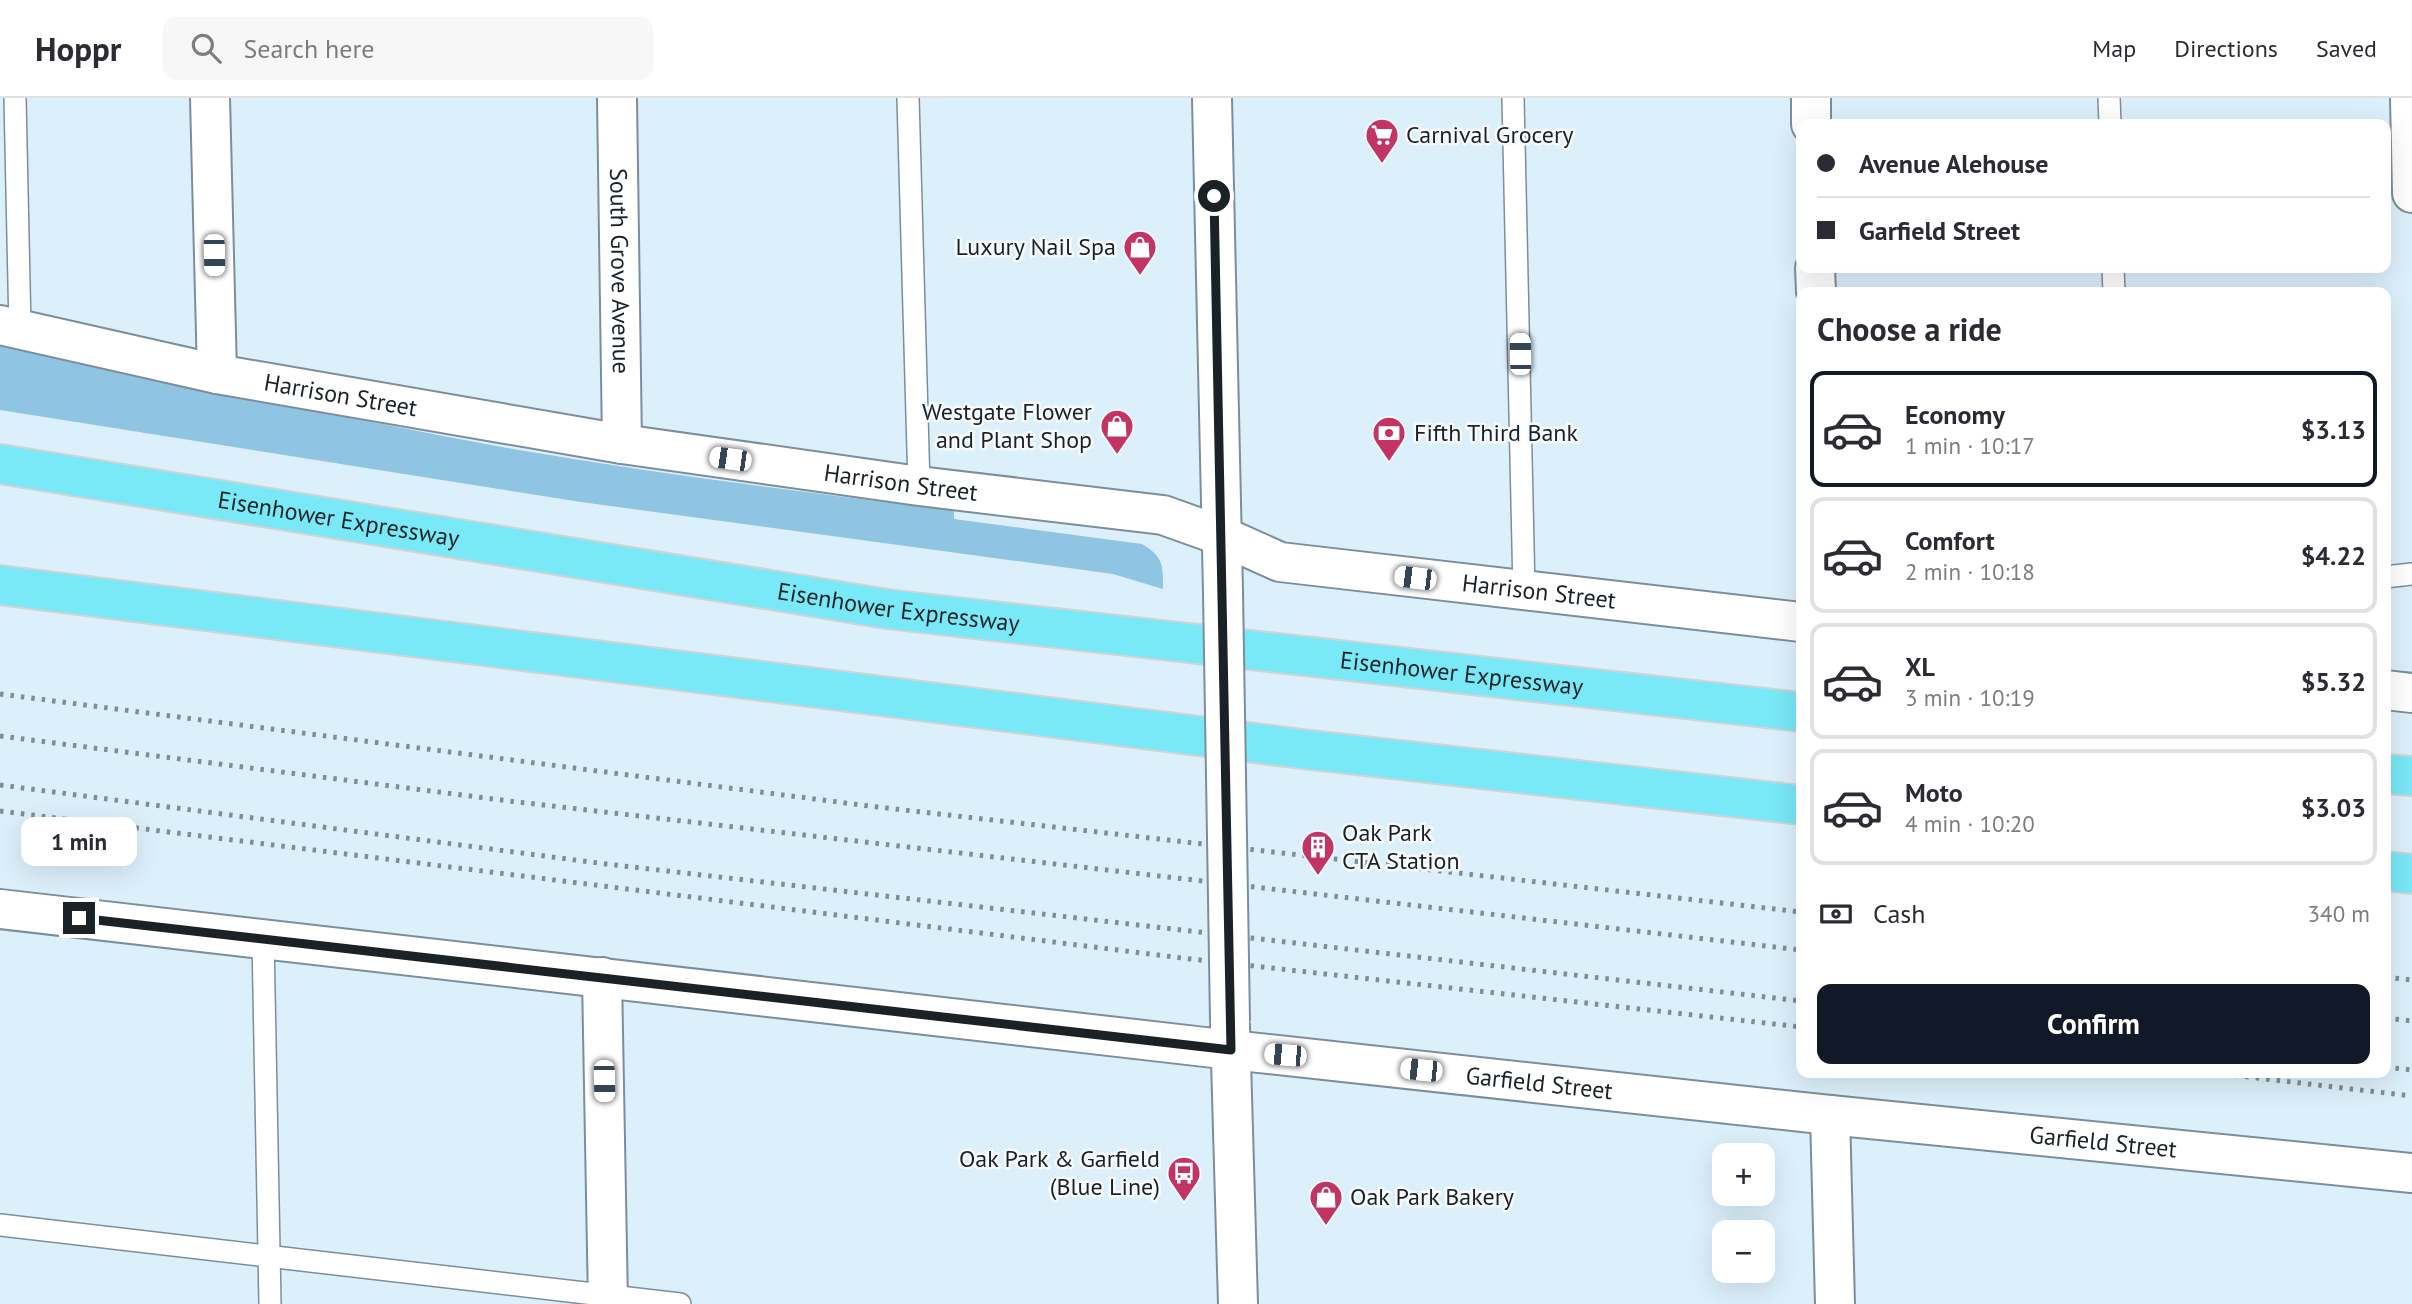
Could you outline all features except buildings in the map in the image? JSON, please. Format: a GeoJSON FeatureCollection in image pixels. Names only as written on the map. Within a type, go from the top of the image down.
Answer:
{"type":"FeatureCollection","features":[{"type":"Feature","properties":{"kind":"highway","name":"Eisenhower Expressway"},"geometry":{"type":"LineString","coordinates":[[0,464],[887,609],[1796,711]]}},
{"type":"Feature","properties":{"kind":"highway"},"geometry":{"type":"LineString","coordinates":[[0,585],[1302,749],[1796,804]]}},
{"type":"Feature","properties":{"kind":"highway"},"geometry":{"type":"LineString","coordinates":[[2391,774],[2412,776]]}},
{"type":"Feature","properties":{"kind":"highway"},"geometry":{"type":"LineString","coordinates":[[2391,872],[2412,874]]}},
{"type":"Feature","properties":{"kind":"street"},"geometry":{"type":"LineString","coordinates":[[210,98],[217,374]]}},
{"type":"Feature","properties":{"kind":"street","name":"South Grove Avenue"},"geometry":{"type":"LineString","coordinates":[[617,98],[622,444]]}},
{"type":"Feature","properties":{"kind":"street"},"geometry":{"type":"LineString","coordinates":[[1212,98],[1238,1304]]}},
{"type":"Feature","properties":{"kind":"street"},"geometry":{"type":"LineString","coordinates":[[1811,98],[1811,119]]}},
{"type":"Feature","properties":{"kind":"street"},"geometry":{"type":"LineString","coordinates":[[2410,98],[2412,193]]}},
{"type":"Feature","properties":{"kind":"street","name":"Harrison Street"},"geometry":{"type":"LineString","coordinates":[[10,328],[217,374],[622,444],[919,486],[1163,515],[1222,536],[1280,562],[1796,621]]}},
{"type":"Feature","properties":{"kind":"street"},"geometry":{"type":"LineString","coordinates":[[2391,690],[2412,692]]}},
{"type":"Feature","properties":{"kind":"street","name":"Garfield Street"},"geometry":{"type":"LineString","coordinates":[[0,909],[602,977],[1231,1035],[1830,1115],[2412,1173]]}},
{"type":"Feature","properties":{"kind":"street"},"geometry":{"type":"LineString","coordinates":[[602,977],[608,1300]]}},
{"type":"Feature","properties":{"kind":"street"},"geometry":{"type":"LineString","coordinates":[[1830,1115],[1835,1304]]}},
{"type":"Feature","properties":{"kind":"lane"},"geometry":{"type":"LineString","coordinates":[[10,328],[15,98]]}},
{"type":"Feature","properties":{"kind":"lane"},"geometry":{"type":"LineString","coordinates":[[908,98],[919,486]]}},
{"type":"Feature","properties":{"kind":"lane"},"geometry":{"type":"LineString","coordinates":[[1513,98],[1524,591]]}},
{"type":"Feature","properties":{"kind":"lane"},"geometry":{"type":"LineString","coordinates":[[2109,98],[2110,119]]}},
{"type":"Feature","properties":{"kind":"lane"},"geometry":{"type":"LineString","coordinates":[[2391,577],[2412,575]]}},
{"type":"Feature","properties":{"kind":"lane"},"geometry":{"type":"LineString","coordinates":[[263,939],[270,1304]]}},
{"type":"Feature","properties":{"kind":"lane"},"geometry":{"type":"LineString","coordinates":[[0,1225],[608,1300],[680,1304]]}},
{"type":"Feature","properties":{"kind":"shaded area"},"geometry":{"type":"Polygon","coordinates":[[[0,342],[324,412],[519,450],[682,475],[954,511],[954,519],[1142,544],[1155,553],[1161,563],[1163,589],[1113,574],[581,502],[0,410],[0,342]]]}},
{"type":"Feature","properties":{"kind":"railway"},"geometry":{"type":"LineString","coordinates":[[0,694],[869,806],[1796,911]]}},
{"type":"Feature","properties":{"kind":"railway"},"geometry":{"type":"LineString","coordinates":[[0,736],[509,801],[1796,949]]}},
{"type":"Feature","properties":{"kind":"railway"},"geometry":{"type":"LineString","coordinates":[[0,785],[606,864],[1796,1000]]}},
{"type":"Feature","properties":{"kind":"railway"},"geometry":{"type":"LineString","coordinates":[[0,811],[1182,958],[1796,1026]]}},
{"type":"Feature","properties":{"kind":"railway"},"geometry":{"type":"LineString","coordinates":[[2391,978],[2412,980]]}},
{"type":"Feature","properties":{"kind":"railway"},"geometry":{"type":"LineString","coordinates":[[2391,1019],[2412,1021]]}},
{"type":"Feature","properties":{"kind":"railway"},"geometry":{"type":"LineString","coordinates":[[2391,1068],[2412,1070]]}},
{"type":"Feature","properties":{"kind":"railway"},"geometry":{"type":"LineString","coordinates":[[2257,1078],[2412,1096]]}},
{"type":"Feature","properties":{"kind":"place","name":"Carnival Grocery"},"geometry":{"type":"Point","coordinates":[1382,165]}},
{"type":"Feature","properties":{"kind":"place","name":"Luxury Nail Spa"},"geometry":{"type":"Point","coordinates":[1140,277]}},
{"type":"Feature","properties":{"kind":"place","name":"Westgate Flower and Plant Shop"},"geometry":{"type":"Point","coordinates":[1117,456]}},
{"type":"Feature","properties":{"kind":"place","name":"Fifth Third Bank"},"geometry":{"type":"Point","coordinates":[1389,463]}},
{"type":"Feature","properties":{"kind":"place","name":"Oak Park CTA Station"},"geometry":{"type":"Point","coordinates":[1318,877]}},
{"type":"Feature","properties":{"kind":"place","name":"Oak Park & Garfield (Blue Line)"},"geometry":{"type":"Point","coordinates":[1184,1203]}},
{"type":"Feature","properties":{"kind":"place","name":"Oak Park Bakery"},"geometry":{"type":"Point","coordinates":[1326,1227]}},
{"type":"Feature","properties":{"kind":"route"},"geometry":{"type":"LineString","coordinates":[[79,918],[1231,1050],[1214,196]]}}]}
